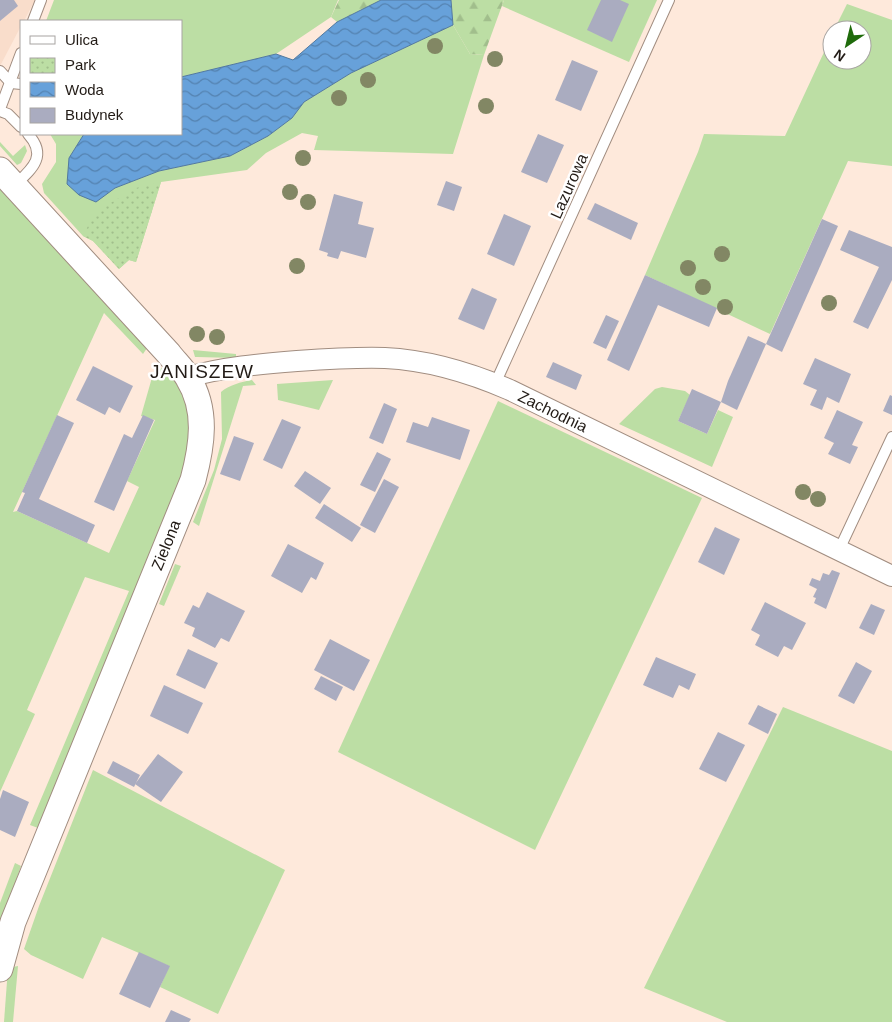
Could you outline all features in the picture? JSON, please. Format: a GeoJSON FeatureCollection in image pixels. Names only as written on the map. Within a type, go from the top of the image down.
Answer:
{"type":"FeatureCollection","features":[{"type":"Feature","properties":{"kind":"street","name":"Zielona"},"geometry":{"type":"LineString","coordinates":[[0,969],[12,922],[193,480],[202,433],[196,392],[188,377],[7,178]]}},
{"type":"Feature","properties":{"kind":"street","name":"Zachodnia"},"geometry":{"type":"LineString","coordinates":[[188,377],[236,366],[348,358],[386,358],[418,361],[471,374],[892,576]]}},
{"type":"Feature","properties":{"kind":"lane"},"geometry":{"type":"LineString","coordinates":[[33,20],[41,0]]}},
{"type":"Feature","properties":{"kind":"lane","name":"Lazurowa"},"geometry":{"type":"LineString","coordinates":[[495,384],[669,0]]}},
{"type":"Feature","properties":{"kind":"lane"},"geometry":{"type":"LineString","coordinates":[[20,56],[0,110],[8,114],[20,126]]}},
{"type":"Feature","properties":{"kind":"lane"},"geometry":{"type":"LineString","coordinates":[[0,71],[10,82],[20,84]]}},
{"type":"Feature","properties":{"kind":"lane"},"geometry":{"type":"LineString","coordinates":[[7,178],[28,172],[38,156],[36,144],[29,135]]}},
{"type":"Feature","properties":{"kind":"lane"},"geometry":{"type":"LineString","coordinates":[[839,550],[892,437]]}},
{"type":"Feature","properties":{"kind":"shaded area"},"geometry":{"type":"Polygon","coordinates":[[[0,0],[35,0],[25,20],[20,20],[20,28],[0,66],[0,0]]]}},
{"type":"Feature","properties":{"kind":"green space"},"geometry":{"type":"Polygon","coordinates":[[[54,0],[338,0],[331,17],[276,54],[182,77],[182,20],[46,20],[54,0]]]}},
{"type":"Feature","properties":{"kind":"green space"},"geometry":{"type":"Polygon","coordinates":[[[339,0],[381,0],[337,22],[331,17],[339,0]]]}},
{"type":"Feature","properties":{"kind":"green space"},"geometry":{"type":"Polygon","coordinates":[[[451,0],[504,0],[484,55],[470,54],[453,25],[451,0]]]}},
{"type":"Feature","properties":{"kind":"green space"},"geometry":{"type":"Polygon","coordinates":[[[504,0],[657,0],[629,62],[502,6],[504,0]]]}},
{"type":"Feature","properties":{"kind":"green space"},"geometry":{"type":"Polygon","coordinates":[[[847,4],[892,20],[892,166],[848,161],[770,334],[645,275],[704,134],[785,136],[822,56],[822,70],[872,70],[872,20],[839,20],[847,4]]]}},
{"type":"Feature","properties":{"kind":"green space"},"geometry":{"type":"Polygon","coordinates":[[[453,25],[470,54],[484,55],[453,154],[314,150],[318,136],[302,133],[266,153],[247,170],[161,182],[136,262],[129,260],[119,269],[93,241],[83,236],[44,193],[42,184],[56,162],[56,144],[51,135],[83,135],[69,158],[96,201],[115,188],[159,171],[230,156],[268,136],[292,118],[304,102],[351,73],[453,25]]]}},
{"type":"Feature","properties":{"kind":"green space"},"geometry":{"type":"Polygon","coordinates":[[[0,142],[13,156],[25,145],[27,151],[21,163],[17,165],[0,146],[0,142]]]}},
{"type":"Feature","properties":{"kind":"green space"},"geometry":{"type":"Polygon","coordinates":[[[161,182],[136,262],[129,260],[119,269],[93,241],[83,236],[95,212],[136,188],[161,182]]]}},
{"type":"Feature","properties":{"kind":"green space"},"geometry":{"type":"Polygon","coordinates":[[[0,184],[149,345],[143,354],[104,313],[13,512],[17,511],[109,553],[139,487],[127,481],[155,420],[141,416],[153,374],[163,367],[183,391],[188,401],[192,447],[176,492],[38,828],[30,825],[129,591],[85,577],[27,710],[35,714],[0,792],[0,184]]]}},
{"type":"Feature","properties":{"kind":"green space"},"geometry":{"type":"Polygon","coordinates":[[[193,350],[236,354],[236,358],[195,357],[193,350]]]}},
{"type":"Feature","properties":{"kind":"green space"},"geometry":{"type":"Polygon","coordinates":[[[252,380],[256,385],[243,386],[199,526],[193,522],[214,470],[222,439],[221,392],[231,386],[252,380]]]}},
{"type":"Feature","properties":{"kind":"green space"},"geometry":{"type":"Polygon","coordinates":[[[333,380],[319,410],[278,400],[277,384],[333,380]]]}},
{"type":"Feature","properties":{"kind":"green space"},"geometry":{"type":"Polygon","coordinates":[[[662,387],[685,391],[690,395],[678,421],[707,434],[718,410],[733,417],[712,467],[619,424],[655,389],[662,387]]]}},
{"type":"Feature","properties":{"kind":"green space"},"geometry":{"type":"Polygon","coordinates":[[[498,401],[702,498],[535,850],[338,752],[498,401]]]}},
{"type":"Feature","properties":{"kind":"green space"},"geometry":{"type":"Polygon","coordinates":[[[175,564],[181,566],[164,606],[159,604],[175,564]]]}},
{"type":"Feature","properties":{"kind":"green space"},"geometry":{"type":"Polygon","coordinates":[[[783,707],[892,751],[892,1022],[727,1022],[644,988],[783,707]]]}},
{"type":"Feature","properties":{"kind":"green space"},"geometry":{"type":"Polygon","coordinates":[[[93,770],[285,870],[218,1014],[160,987],[169,966],[102,937],[83,979],[31,955],[24,949],[93,770]]]}},
{"type":"Feature","properties":{"kind":"green space"},"geometry":{"type":"Polygon","coordinates":[[[15,863],[21,866],[0,926],[0,903],[15,863]]]}},
{"type":"Feature","properties":{"kind":"green space"},"geometry":{"type":"Polygon","coordinates":[[[18,966],[13,1022],[4,1022],[8,968],[18,966]]]}},
{"type":"Feature","properties":{"kind":"water"},"geometry":{"type":"Polygon","coordinates":[[[381,0],[451,0],[453,25],[351,73],[304,102],[292,118],[268,136],[230,156],[159,171],[115,188],[96,202],[79,195],[67,184],[69,158],[83,135],[182,135],[182,77],[276,54],[293,60],[337,22],[381,0]]]}},
{"type":"Feature","properties":{"kind":"building"},"geometry":{"type":"Polygon","coordinates":[[[0,0],[14,0],[18,6],[0,21],[0,0]]]}},
{"type":"Feature","properties":{"kind":"building"},"geometry":{"type":"Polygon","coordinates":[[[601,0],[620,0],[629,4],[612,42],[587,30],[601,0]]]}},
{"type":"Feature","properties":{"kind":"building"},"geometry":{"type":"Polygon","coordinates":[[[572,60],[598,71],[581,111],[555,100],[572,60]]]}},
{"type":"Feature","properties":{"kind":"building"},"geometry":{"type":"Polygon","coordinates":[[[538,134],[564,145],[547,183],[521,172],[538,134]]]}},
{"type":"Feature","properties":{"kind":"building"},"geometry":{"type":"Polygon","coordinates":[[[446,181],[462,187],[454,211],[437,205],[446,181]]]}},
{"type":"Feature","properties":{"kind":"building"},"geometry":{"type":"Polygon","coordinates":[[[334,194],[363,202],[358,224],[374,228],[366,258],[341,251],[338,259],[327,256],[328,253],[319,250],[334,194]]]}},
{"type":"Feature","properties":{"kind":"building"},"geometry":{"type":"Polygon","coordinates":[[[595,203],[638,223],[631,240],[587,219],[595,203]]]}},
{"type":"Feature","properties":{"kind":"building"},"geometry":{"type":"Polygon","coordinates":[[[504,214],[531,226],[514,266],[487,254],[504,214]]]}},
{"type":"Feature","properties":{"kind":"building"},"geometry":{"type":"Polygon","coordinates":[[[822,219],[838,226],[782,352],[766,344],[822,219]]]}},
{"type":"Feature","properties":{"kind":"building"},"geometry":{"type":"Polygon","coordinates":[[[849,230],[892,247],[892,280],[868,329],[853,322],[879,267],[840,250],[849,230]]]}},
{"type":"Feature","properties":{"kind":"building"},"geometry":{"type":"Polygon","coordinates":[[[645,275],[717,308],[709,327],[658,305],[629,371],[607,360],[645,275]]]}},
{"type":"Feature","properties":{"kind":"building"},"geometry":{"type":"Polygon","coordinates":[[[472,288],[497,299],[484,330],[458,319],[472,288]]]}},
{"type":"Feature","properties":{"kind":"building"},"geometry":{"type":"Polygon","coordinates":[[[606,315],[619,321],[606,349],[593,343],[606,315]]]}},
{"type":"Feature","properties":{"kind":"building"},"geometry":{"type":"Polygon","coordinates":[[[748,336],[766,344],[737,410],[721,402],[748,336]]]}},
{"type":"Feature","properties":{"kind":"building"},"geometry":{"type":"Polygon","coordinates":[[[815,358],[851,374],[839,403],[827,397],[822,410],[810,405],[817,390],[803,384],[815,358]]]}},
{"type":"Feature","properties":{"kind":"building"},"geometry":{"type":"Polygon","coordinates":[[[553,362],[582,375],[576,390],[546,377],[553,362]]]}},
{"type":"Feature","properties":{"kind":"building"},"geometry":{"type":"Polygon","coordinates":[[[93,366],[133,386],[120,413],[109,407],[105,415],[76,400],[93,366]]]}},
{"type":"Feature","properties":{"kind":"building"},"geometry":{"type":"Polygon","coordinates":[[[692,389],[721,402],[707,434],[678,421],[692,389]]]}},
{"type":"Feature","properties":{"kind":"building"},"geometry":{"type":"Polygon","coordinates":[[[890,395],[892,396],[892,415],[883,411],[890,395]]]}},
{"type":"Feature","properties":{"kind":"building"},"geometry":{"type":"Polygon","coordinates":[[[384,403],[397,409],[383,444],[369,438],[384,403]]]}},
{"type":"Feature","properties":{"kind":"building"},"geometry":{"type":"Polygon","coordinates":[[[837,410],[863,422],[852,445],[858,447],[850,464],[828,454],[834,443],[824,438],[837,410]]]}},
{"type":"Feature","properties":{"kind":"building"},"geometry":{"type":"Polygon","coordinates":[[[57,415],[74,423],[39,499],[95,525],[87,543],[17,511],[25,493],[22,492],[57,415]]]}},
{"type":"Feature","properties":{"kind":"building"},"geometry":{"type":"Polygon","coordinates":[[[143,415],[154,420],[114,511],[94,502],[124,434],[132,438],[143,415]]]}},
{"type":"Feature","properties":{"kind":"building"},"geometry":{"type":"Polygon","coordinates":[[[432,417],[470,430],[460,460],[406,442],[413,422],[428,427],[432,417]]]}},
{"type":"Feature","properties":{"kind":"building"},"geometry":{"type":"Polygon","coordinates":[[[282,419],[301,427],[282,469],[263,460],[282,419]]]}},
{"type":"Feature","properties":{"kind":"building"},"geometry":{"type":"Polygon","coordinates":[[[234,436],[254,443],[240,481],[220,474],[234,436]]]}},
{"type":"Feature","properties":{"kind":"building"},"geometry":{"type":"Polygon","coordinates":[[[377,452],[391,459],[375,492],[360,485],[377,452]]]}},
{"type":"Feature","properties":{"kind":"building"},"geometry":{"type":"Polygon","coordinates":[[[305,471],[331,488],[320,504],[294,486],[305,471]]]}},
{"type":"Feature","properties":{"kind":"building"},"geometry":{"type":"Polygon","coordinates":[[[384,479],[399,487],[375,533],[360,525],[384,479]]]}},
{"type":"Feature","properties":{"kind":"building"},"geometry":{"type":"Polygon","coordinates":[[[324,504],[361,528],[352,542],[315,518],[324,504]]]}},
{"type":"Feature","properties":{"kind":"building"},"geometry":{"type":"Polygon","coordinates":[[[715,527],[740,539],[724,575],[698,562],[715,527]]]}},
{"type":"Feature","properties":{"kind":"building"},"geometry":{"type":"Polygon","coordinates":[[[288,544],[324,563],[316,580],[311,577],[302,593],[271,576],[288,544]]]}},
{"type":"Feature","properties":{"kind":"building"},"geometry":{"type":"Polygon","coordinates":[[[832,570],[840,573],[826,609],[814,603],[816,598],[813,597],[817,589],[809,585],[812,578],[820,581],[823,573],[829,575],[832,570]]]}},
{"type":"Feature","properties":{"kind":"building"},"geometry":{"type":"Polygon","coordinates":[[[207,592],[245,611],[229,642],[221,638],[215,648],[192,636],[195,628],[184,623],[193,605],[199,608],[207,592]]]}},
{"type":"Feature","properties":{"kind":"building"},"geometry":{"type":"Polygon","coordinates":[[[765,602],[806,623],[792,650],[784,646],[778,657],[755,645],[760,635],[751,630],[765,602]]]}},
{"type":"Feature","properties":{"kind":"building"},"geometry":{"type":"Polygon","coordinates":[[[871,604],[885,610],[874,635],[859,628],[871,604]]]}},
{"type":"Feature","properties":{"kind":"building"},"geometry":{"type":"Polygon","coordinates":[[[330,639],[370,660],[354,691],[314,670],[330,639]]]}},
{"type":"Feature","properties":{"kind":"building"},"geometry":{"type":"Polygon","coordinates":[[[188,649],[218,663],[205,689],[176,675],[188,649]]]}},
{"type":"Feature","properties":{"kind":"building"},"geometry":{"type":"Polygon","coordinates":[[[656,657],[696,674],[689,690],[679,685],[673,698],[643,685],[656,657]]]}},
{"type":"Feature","properties":{"kind":"building"},"geometry":{"type":"Polygon","coordinates":[[[856,662],[872,671],[854,704],[838,696],[856,662]]]}},
{"type":"Feature","properties":{"kind":"building"},"geometry":{"type":"Polygon","coordinates":[[[321,676],[343,687],[336,701],[314,689],[321,676]]]}},
{"type":"Feature","properties":{"kind":"building"},"geometry":{"type":"Polygon","coordinates":[[[164,685],[203,703],[188,734],[150,716],[164,685]]]}},
{"type":"Feature","properties":{"kind":"building"},"geometry":{"type":"Polygon","coordinates":[[[758,705],[777,714],[768,734],[748,724],[758,705]]]}},
{"type":"Feature","properties":{"kind":"building"},"geometry":{"type":"Polygon","coordinates":[[[718,732],[745,745],[726,782],[699,769],[718,732]]]}},
{"type":"Feature","properties":{"kind":"building"},"geometry":{"type":"Polygon","coordinates":[[[158,754],[183,772],[161,802],[135,784],[158,754]]]}},
{"type":"Feature","properties":{"kind":"building"},"geometry":{"type":"Polygon","coordinates":[[[113,761],[140,775],[134,787],[107,773],[113,761]]]}},
{"type":"Feature","properties":{"kind":"building"},"geometry":{"type":"Polygon","coordinates":[[[3,790],[29,802],[15,837],[0,830],[0,799],[3,790]]]}},
{"type":"Feature","properties":{"kind":"building"},"geometry":{"type":"Polygon","coordinates":[[[139,952],[170,966],[150,1008],[119,994],[139,952]]]}},
{"type":"Feature","properties":{"kind":"building"},"geometry":{"type":"Polygon","coordinates":[[[171,1010],[191,1019],[189,1022],[165,1022],[171,1010]]]}},
{"type":"Feature","properties":{"kind":"district","name":"JANISZEW"},"geometry":{"type":"Point","coordinates":[202,371]}}]}
